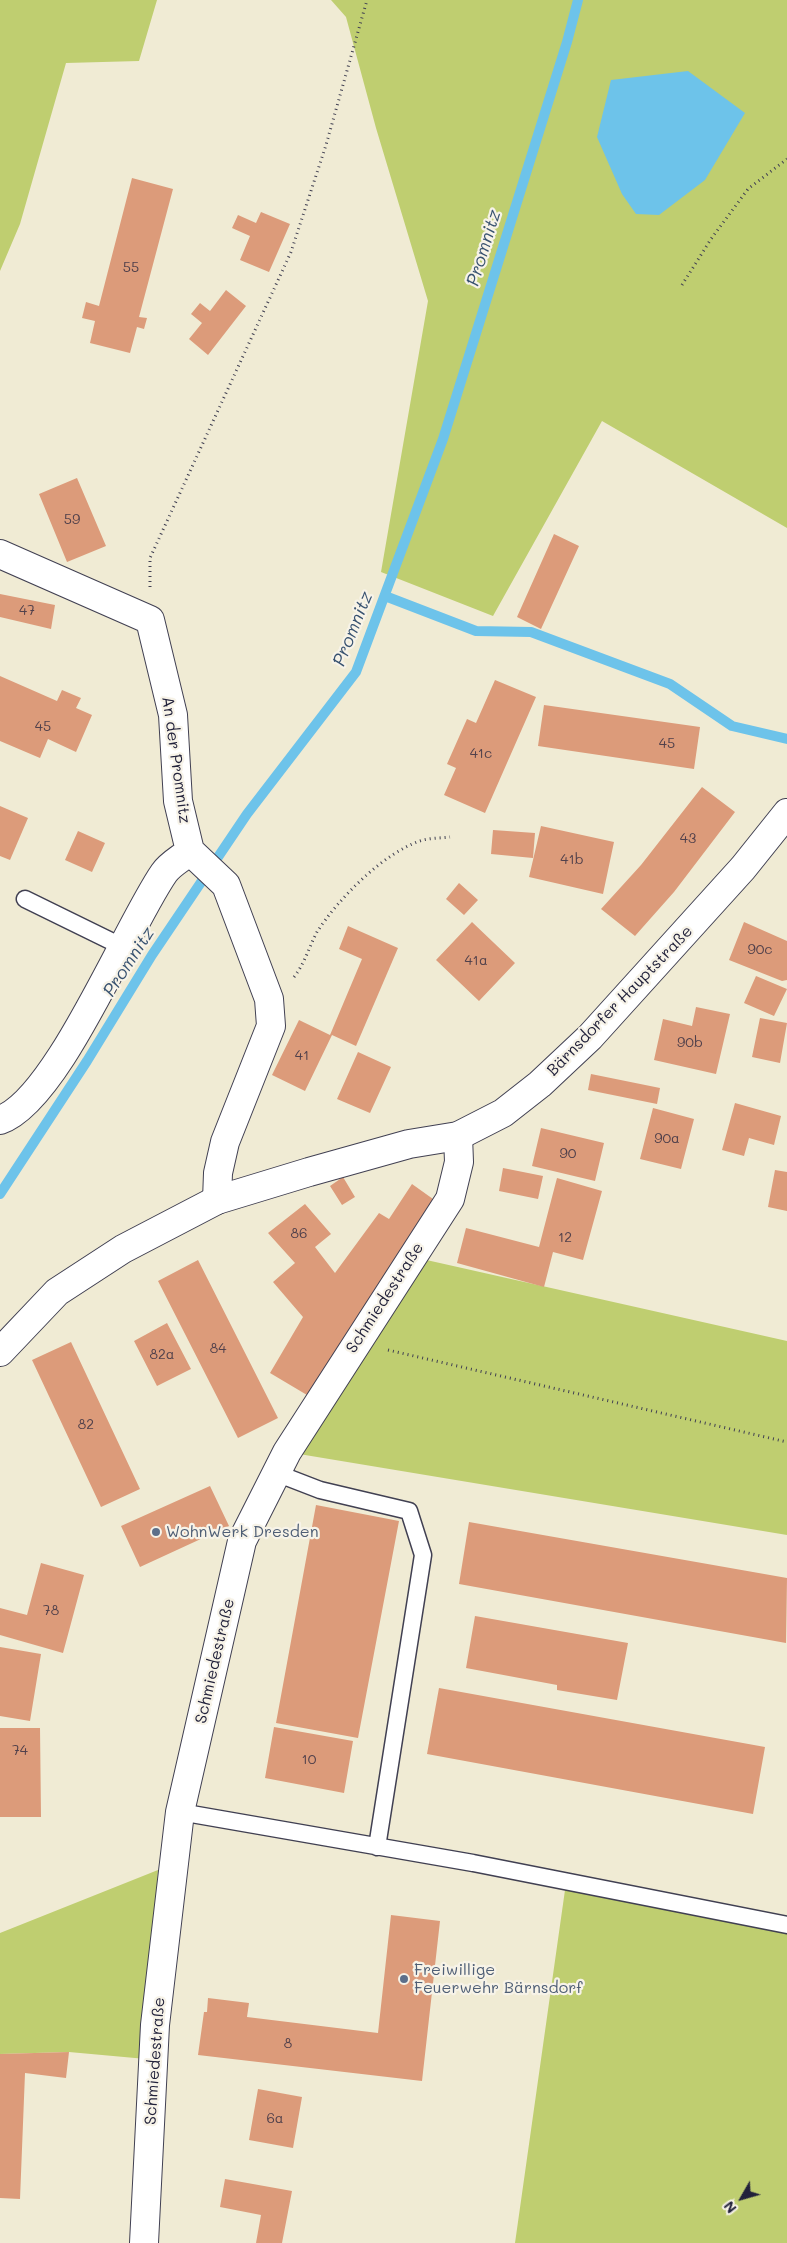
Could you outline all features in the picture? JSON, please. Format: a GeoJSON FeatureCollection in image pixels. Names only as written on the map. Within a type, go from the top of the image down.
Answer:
{"type":"FeatureCollection","features":[{"type":"Feature","properties":{"kind":"street"},"geometry":{"type":"LineString","coordinates":[[0,554],[150,620]]}},
{"type":"Feature","properties":{"kind":"street","name":"An der Promnitz"},"geometry":{"type":"LineString","coordinates":[[150,620],[173,715],[178,801],[190,851]]}},
{"type":"Feature","properties":{"kind":"street","name":"Bärnsdorfer Hauptstraße"},"geometry":{"type":"LineString","coordinates":[[0,1352],[57,1292],[123,1249],[217,1200],[409,1144],[458,1136],[502,1114],[540,1084],[590,1037],[743,868],[787,813]]}},
{"type":"Feature","properties":{"kind":"street"},"geometry":{"type":"LineString","coordinates":[[0,1120],[12,1116],[47,1079],[165,871],[190,851],[226,885],[269,999],[271,1026],[225,1142],[218,1173],[217,1200]]}},
{"type":"Feature","properties":{"kind":"street","name":"Schmiedestraße"},"geometry":{"type":"LineString","coordinates":[[144,2243],[155,2025],[180,1812],[242,1541],[287,1452],[450,1199],[459,1162],[458,1136]]}},
{"type":"Feature","properties":{"kind":"lane"},"geometry":{"type":"LineString","coordinates":[[25,898],[123,947]]}},
{"type":"Feature","properties":{"kind":"lane"},"geometry":{"type":"LineString","coordinates":[[276,1473],[320,1490],[409,1511],[423,1555],[377,1846]]}},
{"type":"Feature","properties":{"kind":"lane"},"geometry":{"type":"LineString","coordinates":[[180,1812],[377,1846],[787,1925]]}},
{"type":"Feature","properties":{"kind":"path"},"geometry":{"type":"LineString","coordinates":[[150,620],[150,558],[291,252],[326,146],[368,0]]}},
{"type":"Feature","properties":{"kind":"path"},"geometry":{"type":"LineString","coordinates":[[682,285],[711,239],[748,189],[787,159]]}},
{"type":"Feature","properties":{"kind":"path"},"geometry":{"type":"LineString","coordinates":[[269,999],[285,988],[300,970],[317,932],[337,906],[380,864],[399,851],[423,840],[450,837]]}},
{"type":"Feature","properties":{"kind":"path"},"geometry":{"type":"LineString","coordinates":[[356,1343],[787,1442]]}},
{"type":"Feature","properties":{"kind":"green space"},"geometry":{"type":"Polygon","coordinates":[[[0,0],[157,0],[139,61],[66,63],[20,224],[0,271],[0,0]]]}},
{"type":"Feature","properties":{"kind":"green space"},"geometry":{"type":"Polygon","coordinates":[[[331,0],[787,0],[787,528],[602,421],[493,616],[381,572],[428,301],[376,128],[346,17],[331,0]]]}},
{"type":"Feature","properties":{"kind":"green space"},"geometry":{"type":"Polygon","coordinates":[[[422,1259],[787,1341],[787,1535],[287,1452],[422,1259]]]}},
{"type":"Feature","properties":{"kind":"green space"},"geometry":{"type":"Polygon","coordinates":[[[158,1870],[146,2059],[69,2052],[0,2054],[0,1933],[158,1870]]]}},
{"type":"Feature","properties":{"kind":"green space"},"geometry":{"type":"Polygon","coordinates":[[[565,1890],[787,1925],[787,2243],[515,2243],[565,1890]]]}},
{"type":"Feature","properties":{"kind":"water"},"geometry":{"type":"Polygon","coordinates":[[[688,71],[745,113],[705,180],[659,215],[636,214],[622,194],[597,137],[611,80],[688,71]]]}},
{"type":"Feature","properties":{"kind":"building"},"geometry":{"type":"Polygon","coordinates":[[[132,178],[173,189],[139,317],[147,318],[144,329],[137,327],[130,353],[90,343],[95,321],[82,318],[86,302],[99,306],[132,178]]]}},
{"type":"Feature","properties":{"kind":"building"},"geometry":{"type":"Polygon","coordinates":[[[261,212],[290,224],[269,272],[240,260],[250,236],[232,228],[238,215],[256,223],[261,212]]]}},
{"type":"Feature","properties":{"kind":"building"},"geometry":{"type":"Polygon","coordinates":[[[226,290],[246,306],[208,355],[189,339],[202,323],[191,314],[200,303],[210,311],[226,290]]]}},
{"type":"Feature","properties":{"kind":"building"},"geometry":{"type":"Polygon","coordinates":[[[77,478],[106,546],[67,562],[39,494],[77,478]]]}},
{"type":"Feature","properties":{"kind":"building"},"geometry":{"type":"Polygon","coordinates":[[[554,534],[579,546],[541,629],[517,617],[554,534]]]}},
{"type":"Feature","properties":{"kind":"building"},"geometry":{"type":"Polygon","coordinates":[[[0,594],[55,605],[51,629],[0,617],[0,594]]]}},
{"type":"Feature","properties":{"kind":"building"},"geometry":{"type":"Polygon","coordinates":[[[0,676],[57,701],[62,690],[81,698],[76,708],[92,715],[76,752],[48,739],[40,758],[0,741],[0,676]]]}},
{"type":"Feature","properties":{"kind":"building"},"geometry":{"type":"Polygon","coordinates":[[[495,680],[536,697],[485,813],[444,795],[456,768],[447,764],[467,719],[476,723],[495,680]]]}},
{"type":"Feature","properties":{"kind":"building"},"geometry":{"type":"Polygon","coordinates":[[[544,705],[700,727],[694,769],[538,746],[544,705]]]}},
{"type":"Feature","properties":{"kind":"building"},"geometry":{"type":"Polygon","coordinates":[[[702,787],[735,812],[674,892],[635,936],[601,909],[641,865],[702,787]]]}},
{"type":"Feature","properties":{"kind":"building"},"geometry":{"type":"Polygon","coordinates":[[[0,806],[28,818],[10,860],[0,856],[0,806]]]}},
{"type":"Feature","properties":{"kind":"building"},"geometry":{"type":"Polygon","coordinates":[[[541,826],[614,842],[603,894],[529,877],[541,826]]]}},
{"type":"Feature","properties":{"kind":"building"},"geometry":{"type":"Polygon","coordinates":[[[493,830],[535,833],[533,858],[491,854],[493,830]]]}},
{"type":"Feature","properties":{"kind":"building"},"geometry":{"type":"Polygon","coordinates":[[[78,831],[105,843],[92,872],[65,860],[78,831]]]}},
{"type":"Feature","properties":{"kind":"building"},"geometry":{"type":"Polygon","coordinates":[[[459,883],[478,900],[464,915],[446,899],[459,883]]]}},
{"type":"Feature","properties":{"kind":"building"},"geometry":{"type":"Polygon","coordinates":[[[472,922],[515,963],[479,1001],[436,960],[472,922]]]}},
{"type":"Feature","properties":{"kind":"building"},"geometry":{"type":"Polygon","coordinates":[[[744,922],[787,941],[787,980],[782,981],[729,960],[744,922]]]}},
{"type":"Feature","properties":{"kind":"building"},"geometry":{"type":"Polygon","coordinates":[[[348,926],[398,948],[356,1046],[332,1035],[305,1091],[272,1075],[299,1020],[330,1035],[362,959],[339,949],[348,926]]]}},
{"type":"Feature","properties":{"kind":"building"},"geometry":{"type":"Polygon","coordinates":[[[756,976],[787,989],[774,1016],[744,1003],[756,976]]]}},
{"type":"Feature","properties":{"kind":"building"},"geometry":{"type":"Polygon","coordinates":[[[696,1007],[730,1014],[716,1074],[654,1060],[663,1019],[692,1026],[696,1007]]]}},
{"type":"Feature","properties":{"kind":"building"},"geometry":{"type":"Polygon","coordinates":[[[760,1018],[787,1023],[780,1063],[752,1057],[760,1018]]]}},
{"type":"Feature","properties":{"kind":"building"},"geometry":{"type":"Polygon","coordinates":[[[358,1052],[391,1067],[370,1113],[337,1099],[358,1052]]]}},
{"type":"Feature","properties":{"kind":"building"},"geometry":{"type":"Polygon","coordinates":[[[591,1074],[660,1088],[657,1104],[588,1090],[591,1074]]]}},
{"type":"Feature","properties":{"kind":"building"},"geometry":{"type":"Polygon","coordinates":[[[735,1103],[781,1116],[774,1145],[749,1138],[744,1156],[722,1150],[735,1103]]]}},
{"type":"Feature","properties":{"kind":"building"},"geometry":{"type":"Polygon","coordinates":[[[653,1108],[694,1119],[681,1169],[640,1159],[653,1108]]]}},
{"type":"Feature","properties":{"kind":"building"},"geometry":{"type":"Polygon","coordinates":[[[541,1128],[604,1143],[595,1181],[532,1166],[541,1128]]]}},
{"type":"Feature","properties":{"kind":"building"},"geometry":{"type":"Polygon","coordinates":[[[503,1168],[543,1176],[538,1199],[499,1191],[503,1168]]]}},
{"type":"Feature","properties":{"kind":"building"},"geometry":{"type":"Polygon","coordinates":[[[775,1170],[787,1172],[787,1211],[768,1207],[775,1170]]]}},
{"type":"Feature","properties":{"kind":"building"},"geometry":{"type":"Polygon","coordinates":[[[343,1177],[355,1197],[342,1205],[330,1186],[343,1177]]]}},
{"type":"Feature","properties":{"kind":"building"},"geometry":{"type":"Polygon","coordinates":[[[557,1178],[602,1191],[583,1260],[553,1252],[544,1287],[457,1263],[466,1228],[539,1247],[557,1178]]]}},
{"type":"Feature","properties":{"kind":"building"},"geometry":{"type":"Polygon","coordinates":[[[412,1184],[433,1199],[307,1395],[270,1373],[303,1317],[273,1282],[295,1263],[268,1233],[305,1204],[331,1234],[315,1247],[335,1273],[379,1213],[389,1219],[412,1184]]]}},
{"type":"Feature","properties":{"kind":"building"},"geometry":{"type":"Polygon","coordinates":[[[198,1260],[278,1418],[238,1438],[158,1281],[198,1260]]]}},
{"type":"Feature","properties":{"kind":"building"},"geometry":{"type":"Polygon","coordinates":[[[167,1323],[191,1369],[157,1386],[134,1341],[167,1323]]]}},
{"type":"Feature","properties":{"kind":"building"},"geometry":{"type":"Polygon","coordinates":[[[71,1342],[140,1489],[101,1507],[32,1360],[71,1342]]]}},
{"type":"Feature","properties":{"kind":"building"},"geometry":{"type":"Polygon","coordinates":[[[210,1486],[229,1526],[140,1567],[121,1526],[210,1486]]]}},
{"type":"Feature","properties":{"kind":"building"},"geometry":{"type":"Polygon","coordinates":[[[316,1505],[399,1521],[358,1738],[276,1723],[316,1505]]]}},
{"type":"Feature","properties":{"kind":"building"},"geometry":{"type":"Polygon","coordinates":[[[469,1522],[787,1578],[786,1643],[459,1584],[469,1522]]]}},
{"type":"Feature","properties":{"kind":"building"},"geometry":{"type":"Polygon","coordinates":[[[41,1563],[84,1575],[63,1653],[0,1635],[0,1608],[27,1615],[41,1563]]]}},
{"type":"Feature","properties":{"kind":"building"},"geometry":{"type":"Polygon","coordinates":[[[475,1616],[628,1643],[617,1700],[557,1690],[557,1685],[466,1668],[475,1616]]]}},
{"type":"Feature","properties":{"kind":"building"},"geometry":{"type":"Polygon","coordinates":[[[0,1647],[41,1654],[30,1721],[0,1716],[0,1647]]]}},
{"type":"Feature","properties":{"kind":"building"},"geometry":{"type":"Polygon","coordinates":[[[439,1688],[765,1747],[753,1814],[427,1754],[439,1688]]]}},
{"type":"Feature","properties":{"kind":"building"},"geometry":{"type":"Polygon","coordinates":[[[274,1727],[353,1741],[344,1793],[265,1778],[274,1727]]]}},
{"type":"Feature","properties":{"kind":"building"},"geometry":{"type":"Polygon","coordinates":[[[0,1728],[40,1728],[41,1817],[0,1817],[0,1728]]]}},
{"type":"Feature","properties":{"kind":"building"},"geometry":{"type":"Polygon","coordinates":[[[391,1915],[440,1921],[422,2081],[198,2055],[204,2012],[207,2012],[208,1998],[249,2003],[247,2017],[378,2033],[391,1915]]]}},
{"type":"Feature","properties":{"kind":"building"},"geometry":{"type":"Polygon","coordinates":[[[69,2052],[66,2078],[25,2073],[20,2199],[0,2198],[0,2054],[69,2052]]]}},
{"type":"Feature","properties":{"kind":"building"},"geometry":{"type":"Polygon","coordinates":[[[258,2089],[302,2097],[293,2148],[249,2140],[258,2089]]]}},
{"type":"Feature","properties":{"kind":"building"},"geometry":{"type":"Polygon","coordinates":[[[225,2179],[292,2191],[282,2243],[256,2243],[261,2215],[220,2207],[225,2179]]]}},
{"type":"Feature","properties":{"kind":"waterway","name":"Promnitz"},"geometry":{"type":"LineString","coordinates":[[0,1194],[87,1061],[152,955],[247,814],[356,672],[443,439],[567,42],[578,0]]}},
{"type":"Feature","properties":{"kind":"waterway"},"geometry":{"type":"LineString","coordinates":[[385,596],[476,631],[531,632],[670,684],[732,726],[787,739]]}},
{"type":"Feature","properties":{"kind":"place","name":"WohnWerk Dresden"},"geometry":{"type":"Point","coordinates":[156,1532]}},
{"type":"Feature","properties":{"kind":"place","name":"Freiwillige Feuerwehr Bärnsdorf"},"geometry":{"type":"Point","coordinates":[404,1979]}}]}
